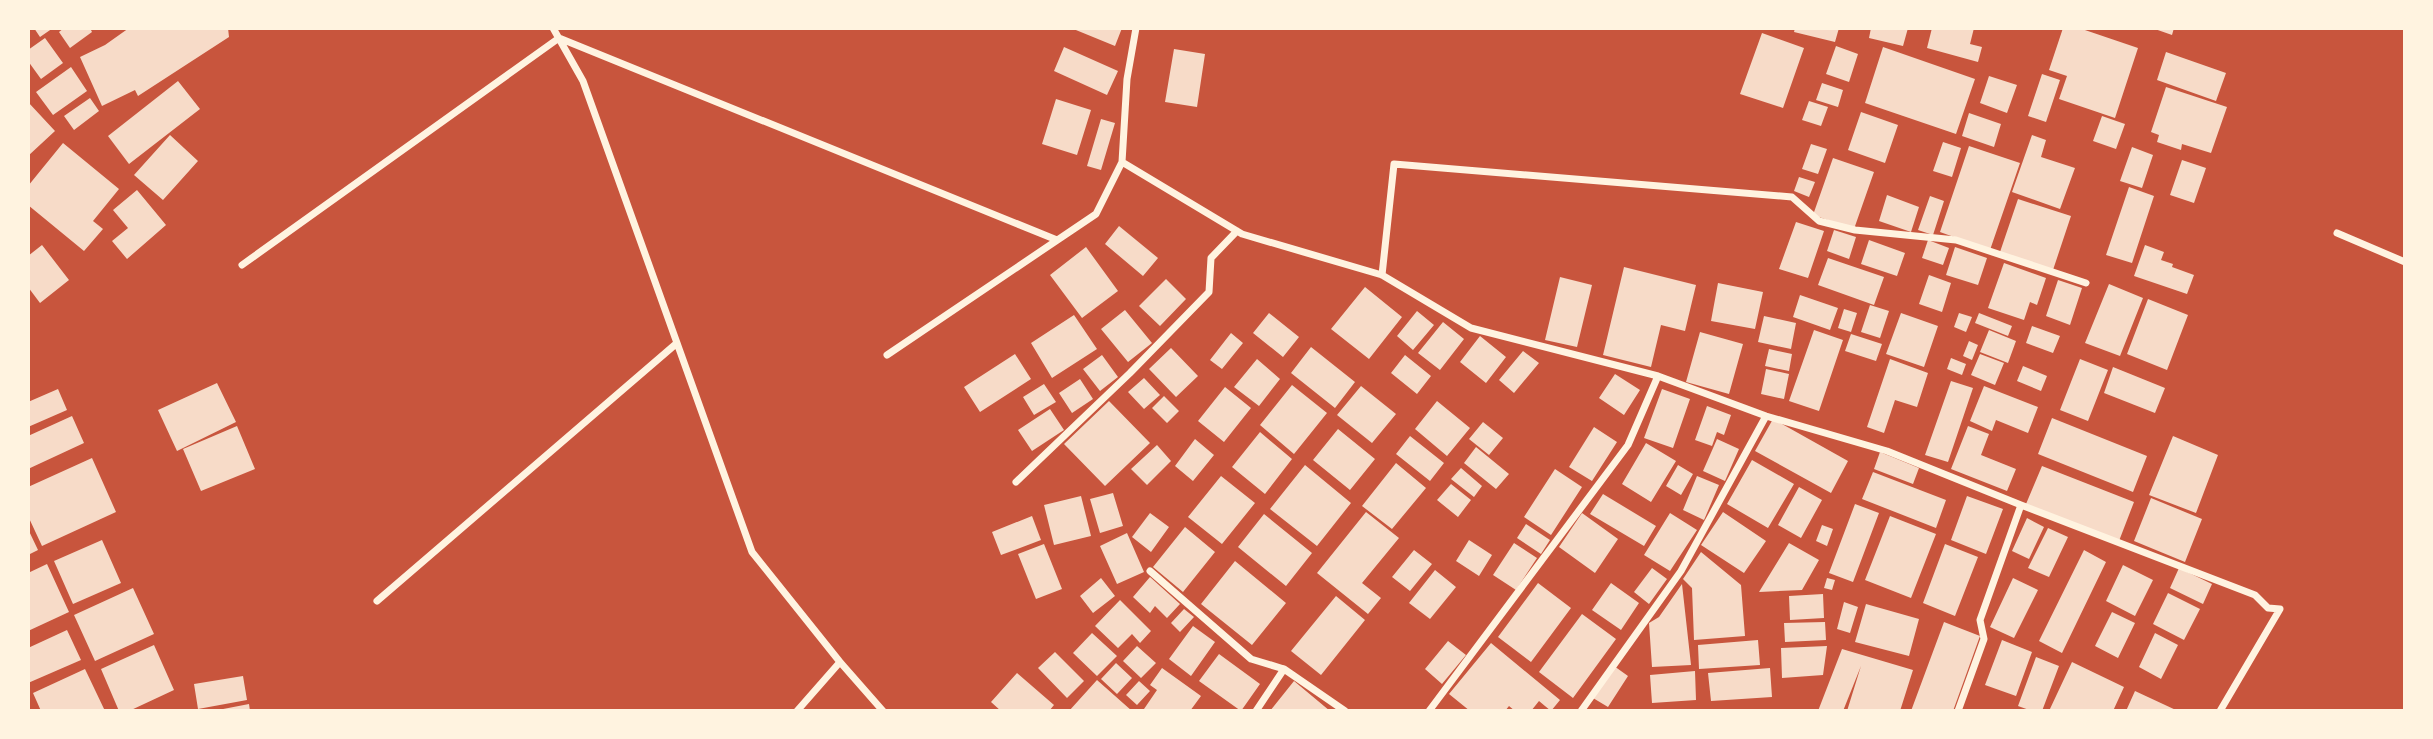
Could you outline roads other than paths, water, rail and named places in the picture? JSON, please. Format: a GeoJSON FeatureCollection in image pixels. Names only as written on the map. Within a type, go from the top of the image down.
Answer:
{"type":"FeatureCollection","features":[{"type":"Feature","properties":{"kind":"street"},"geometry":{"type":"LineString","coordinates":[[553,28],[583,81],[752,552],[883,711]]}},
{"type":"Feature","properties":{"kind":"street"},"geometry":{"type":"LineString","coordinates":[[887,355],[1096,214],[1122,162],[1127,79],[1136,28]]}},
{"type":"Feature","properties":{"kind":"street"},"geometry":{"type":"LineString","coordinates":[[559,38],[1057,240]]}},
{"type":"Feature","properties":{"kind":"street"},"geometry":{"type":"LineString","coordinates":[[243,265],[559,38]]}},
{"type":"Feature","properties":{"kind":"street"},"geometry":{"type":"LineString","coordinates":[[1122,162],[1237,231],[1382,275],[1471,328],[1658,376],[1766,416],[1888,451],[2255,595],[2268,608],[2280,609],[2220,711]]}},
{"type":"Feature","properties":{"kind":"street"},"geometry":{"type":"LineString","coordinates":[[1382,275],[1394,164],[1791,197],[1819,221],[1855,230],[1956,240],[2085,283]]}},
{"type":"Feature","properties":{"kind":"street"},"geometry":{"type":"LineString","coordinates":[[1016,482],[1130,373],[1209,292],[1210,258],[1237,231]]}},
{"type":"Feature","properties":{"kind":"street"},"geometry":{"type":"LineString","coordinates":[[2337,233],[2405,262]]}},
{"type":"Feature","properties":{"kind":"street"},"geometry":{"type":"LineString","coordinates":[[377,601],[677,344]]}},
{"type":"Feature","properties":{"kind":"street"},"geometry":{"type":"LineString","coordinates":[[1429,711],[1628,445],[1658,376]]}},
{"type":"Feature","properties":{"kind":"street"},"geometry":{"type":"LineString","coordinates":[[1581,711],[1681,571],[1766,416]]}},
{"type":"Feature","properties":{"kind":"street"},"geometry":{"type":"LineString","coordinates":[[1958,711],[1984,639],[1980,620],[2021,505]]}},
{"type":"Feature","properties":{"kind":"street"},"geometry":{"type":"LineString","coordinates":[[1150,571],[1251,659],[1284,669],[1345,711]]}},
{"type":"Feature","properties":{"kind":"street"},"geometry":{"type":"LineString","coordinates":[[797,711],[840,662]]}},
{"type":"Feature","properties":{"kind":"street"},"geometry":{"type":"LineString","coordinates":[[1256,711],[1284,669]]}}]}
